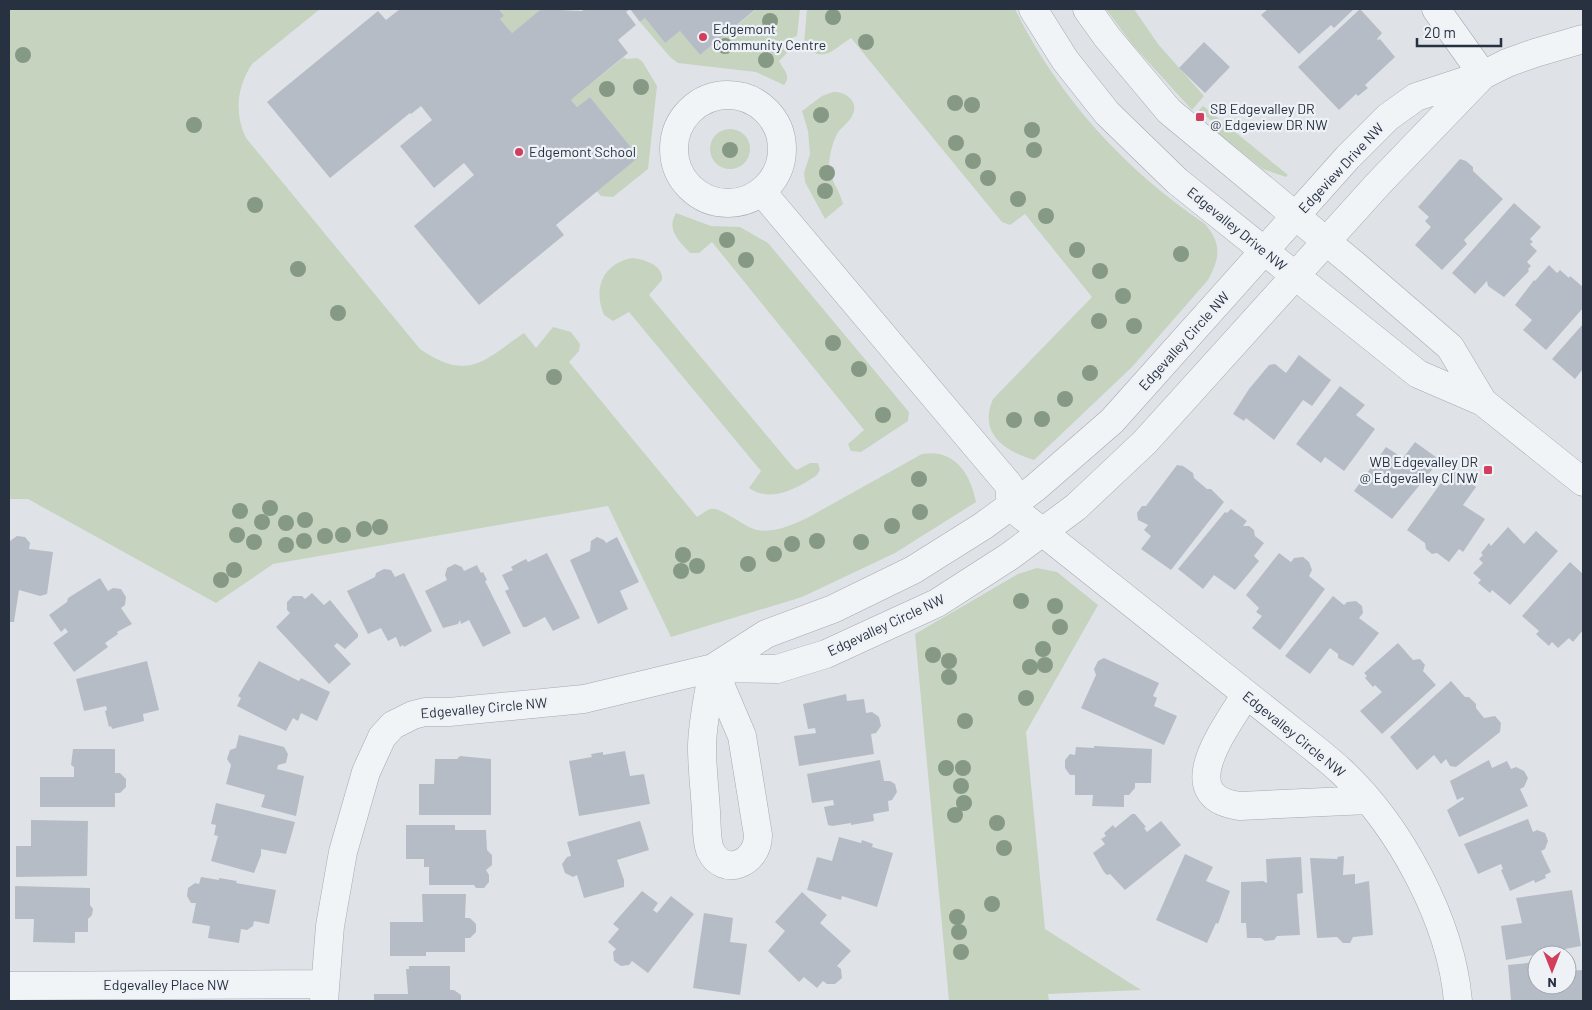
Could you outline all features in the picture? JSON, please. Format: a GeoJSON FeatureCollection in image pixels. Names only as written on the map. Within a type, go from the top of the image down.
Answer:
{"type":"FeatureCollection","features":[{"type":"Feature","properties":{"kind":"street","name":"Edgevalley Drive NW"},"geometry":{"type":"LineString","coordinates":[[1033,9],[1064,60],[1107,113],[1177,181],[1418,374],[1483,402],[1583,482]]}},
{"type":"Feature","properties":{"kind":"street","name":"Edgevalley Drive NW"},"geometry":{"type":"LineString","coordinates":[[1087,9],[1107,37],[1169,111],[1450,347],[1483,402]]}},
{"type":"Feature","properties":{"kind":"street"},"geometry":{"type":"LineString","coordinates":[[1436,9],[1483,75]]}},
{"type":"Feature","properties":{"kind":"street","name":"Edgeview Drive NW"},"geometry":{"type":"LineString","coordinates":[[1264,252],[1348,157],[1388,118],[1416,97],[1483,75],[1507,63],[1583,39]]}},
{"type":"Feature","properties":{"kind":"street","name":"Edgeview Drive NW"},"geometry":{"type":"LineString","coordinates":[[1296,276],[1379,183],[1483,75]]}},
{"type":"Feature","properties":{"kind":"street"},"geometry":{"type":"LineString","coordinates":[[762,192],[1009,485],[1011,507]]}},
{"type":"Feature","properties":{"kind":"street","name":"Edgevalley Circle NW"},"geometry":{"type":"LineString","coordinates":[[713,668],[766,634],[833,609],[913,570],[1011,507],[1112,421],[1264,252]]}},
{"type":"Feature","properties":{"kind":"street","name":"Edgevalley Circle NW"},"geometry":{"type":"LineString","coordinates":[[324,992],[330,926],[343,852],[366,772],[382,737],[393,725],[413,715],[425,712],[449,712],[584,699],[713,668],[777,670],[826,654],[937,603],[1076,507],[1145,442],[1296,276]]}},
{"type":"Feature","properties":{"kind":"street","name":"Edgevalley Circle NW"},"geometry":{"type":"LineString","coordinates":[[1011,507],[1342,771],[1368,800],[1414,866],[1437,916],[1447,950],[1458,1001]]}},
{"type":"Feature","properties":{"kind":"street"},"geometry":{"type":"LineString","coordinates":[[713,668],[742,736],[758,835],[755,852],[750,858],[735,865],[720,861],[714,856],[708,841],[702,746],[713,668]]}},
{"type":"Feature","properties":{"kind":"street"},"geometry":{"type":"LineString","coordinates":[[1246,694],[1206,763],[1207,784],[1212,793],[1220,800],[1240,806],[1368,800]]}},
{"type":"Feature","properties":{"kind":"street","name":"Edgevalley Place NW"},"geometry":{"type":"LineString","coordinates":[[9,986],[324,992]]}},
{"type":"Feature","properties":{"kind":"green space"},"geometry":{"type":"Polygon","coordinates":[[[9,9],[320,9],[252,64],[240,91],[239,110],[242,129],[246,138],[420,349],[437,359],[463,366],[475,364],[486,359],[524,333],[536,348],[553,327],[571,332],[580,344],[579,351],[569,362],[697,517],[707,510],[715,509],[757,530],[764,531],[783,528],[807,518],[922,454],[934,453],[952,459],[960,466],[970,482],[976,502],[895,553],[802,597],[671,637],[608,506],[273,564],[216,603],[28,499],[9,499],[9,9]]]}},
{"type":"Feature","properties":{"kind":"green space"},"geometry":{"type":"Polygon","coordinates":[[[499,9],[541,9],[512,33],[500,19],[504,16],[499,9]]]}},
{"type":"Feature","properties":{"kind":"green space"},"geometry":{"type":"Polygon","coordinates":[[[757,9],[800,9],[797,36],[778,43],[787,53],[779,61],[787,76],[784,85],[756,72],[678,63],[671,58],[640,22],[645,18],[665,43],[680,31],[700,55],[757,9]]]}},
{"type":"Feature","properties":{"kind":"green space"},"geometry":{"type":"Polygon","coordinates":[[[807,9],[1015,9],[1051,72],[1096,129],[1147,180],[1205,224],[1211,231],[1217,245],[1217,258],[1208,280],[1132,367],[1034,460],[1013,452],[997,439],[989,422],[989,411],[993,399],[1092,297],[1025,214],[1010,225],[1002,222],[851,38],[833,51],[822,54],[817,54],[804,44],[807,9]]]}},
{"type":"Feature","properties":{"kind":"green space"},"geometry":{"type":"Polygon","coordinates":[[[1106,9],[1134,9],[1158,44],[1204,96],[1192,110],[1132,44],[1106,9]]]}},
{"type":"Feature","properties":{"kind":"green space"},"geometry":{"type":"Polygon","coordinates":[[[624,57],[626,59],[637,58],[642,61],[657,86],[648,169],[613,197],[601,196],[597,191],[639,157],[590,97],[577,107],[571,100],[624,57]]]}},
{"type":"Feature","properties":{"kind":"green space"},"geometry":{"type":"Polygon","coordinates":[[[833,92],[847,95],[853,102],[854,111],[851,118],[835,138],[829,164],[829,169],[843,204],[825,219],[805,182],[804,173],[810,154],[808,131],[802,111],[822,96],[833,92]]]}},
{"type":"Feature","properties":{"kind":"green space"},"geometry":{"type":"Polygon","coordinates":[[[1203,106],[1288,175],[1286,177],[1263,169],[1214,130],[1216,125],[1199,110],[1203,106]]]}},
{"type":"Feature","properties":{"kind":"green space"},"geometry":{"type":"Polygon","coordinates":[[[734,129],[741,132],[747,138],[750,149],[749,157],[741,166],[734,169],[726,169],[719,166],[711,157],[710,145],[713,138],[722,130],[734,129]]]}},
{"type":"Feature","properties":{"kind":"green space"},"geometry":{"type":"Polygon","coordinates":[[[676,213],[711,226],[740,227],[768,243],[909,412],[908,421],[861,452],[851,451],[848,444],[864,430],[712,242],[699,253],[690,253],[682,244],[675,235],[672,225],[676,213]]]}},
{"type":"Feature","properties":{"kind":"green space"},"geometry":{"type":"Polygon","coordinates":[[[632,258],[647,261],[660,270],[662,280],[649,295],[793,467],[797,470],[810,463],[818,463],[820,470],[817,475],[801,485],[775,494],[766,494],[749,488],[761,471],[629,312],[613,321],[604,315],[600,296],[600,287],[603,279],[613,266],[632,258]]]}},
{"type":"Feature","properties":{"kind":"green space"},"geometry":{"type":"Polygon","coordinates":[[[1037,568],[1057,572],[1098,605],[1026,732],[1045,929],[1141,990],[1048,994],[1049,1001],[949,1001],[915,634],[1018,574],[1037,568]]]}},
{"type":"Feature","properties":{"kind":"building","name":"Edgemont School"},"geometry":{"type":"Polygon","coordinates":[[[400,9],[499,9],[504,16],[500,19],[512,33],[541,9],[582,11],[584,9],[630,9],[626,12],[636,25],[618,40],[628,53],[571,100],[577,107],[590,97],[639,157],[556,225],[564,235],[479,305],[414,226],[474,175],[464,163],[434,188],[400,146],[432,120],[421,106],[330,178],[267,102],[378,11],[386,20],[400,9]]]}},
{"type":"Feature","properties":{"kind":"building","name":"Edgemont Community Centre"},"geometry":{"type":"Polygon","coordinates":[[[630,9],[756,9],[700,55],[680,31],[665,43],[645,18],[640,22],[630,9]]]}},
{"type":"Feature","properties":{"kind":"building"},"geometry":{"type":"Polygon","coordinates":[[[1268,9],[1354,9],[1334,28],[1331,25],[1299,54],[1261,15],[1268,9]]]}},
{"type":"Feature","properties":{"kind":"building"},"geometry":{"type":"Polygon","coordinates":[[[1360,9],[1382,33],[1377,39],[1380,39],[1395,57],[1365,85],[1368,88],[1358,96],[1356,94],[1339,110],[1298,67],[1360,9]]]}},
{"type":"Feature","properties":{"kind":"building"},"geometry":{"type":"Polygon","coordinates":[[[1204,42],[1230,67],[1205,93],[1179,68],[1204,42]]]}},
{"type":"Feature","properties":{"kind":"building"},"geometry":{"type":"Polygon","coordinates":[[[1460,159],[1473,167],[1473,171],[1503,199],[1464,240],[1467,244],[1442,270],[1415,245],[1431,227],[1425,221],[1429,217],[1418,207],[1460,159]]]}},
{"type":"Feature","properties":{"kind":"building"},"geometry":{"type":"Polygon","coordinates":[[[1514,203],[1541,227],[1530,239],[1533,242],[1530,244],[1537,251],[1527,262],[1531,266],[1528,269],[1529,271],[1504,297],[1488,286],[1487,281],[1475,294],[1452,273],[1514,203]]]}},
{"type":"Feature","properties":{"kind":"building"},"geometry":{"type":"Polygon","coordinates":[[[1549,265],[1557,273],[1560,270],[1583,287],[1583,308],[1546,350],[1523,330],[1532,320],[1515,305],[1534,280],[1549,265]]]}},
{"type":"Feature","properties":{"kind":"building"},"geometry":{"type":"Polygon","coordinates":[[[1583,324],[1583,369],[1575,379],[1552,359],[1583,324]]]}},
{"type":"Feature","properties":{"kind":"building"},"geometry":{"type":"Polygon","coordinates":[[[1299,355],[1331,380],[1312,406],[1303,400],[1274,440],[1246,418],[1244,421],[1233,414],[1249,389],[1269,365],[1275,364],[1286,373],[1299,355]]]}},
{"type":"Feature","properties":{"kind":"building"},"geometry":{"type":"Polygon","coordinates":[[[1340,386],[1365,405],[1356,415],[1375,429],[1344,471],[1325,457],[1321,463],[1296,444],[1340,386]]]}},
{"type":"Feature","properties":{"kind":"building"},"geometry":{"type":"Polygon","coordinates":[[[1415,442],[1440,460],[1392,519],[1354,491],[1386,447],[1403,458],[1415,442]]]}},
{"type":"Feature","properties":{"kind":"building"},"geometry":{"type":"Polygon","coordinates":[[[1177,465],[1183,466],[1193,473],[1194,478],[1207,489],[1211,489],[1224,502],[1171,570],[1141,549],[1151,536],[1144,530],[1148,525],[1138,520],[1137,513],[1142,506],[1146,506],[1177,465]]]}},
{"type":"Feature","properties":{"kind":"building"},"geometry":{"type":"Polygon","coordinates":[[[1451,469],[1476,487],[1463,505],[1485,519],[1463,552],[1459,549],[1449,562],[1437,553],[1432,554],[1426,549],[1425,543],[1407,530],[1451,469]]]}},
{"type":"Feature","properties":{"kind":"building"},"geometry":{"type":"Polygon","coordinates":[[[1231,509],[1247,521],[1243,526],[1249,526],[1254,530],[1255,536],[1264,543],[1254,556],[1259,561],[1235,590],[1214,575],[1203,589],[1178,569],[1225,512],[1227,513],[1231,509]]]}},
{"type":"Feature","properties":{"kind":"building"},"geometry":{"type":"Polygon","coordinates":[[[1508,527],[1524,544],[1536,531],[1558,551],[1510,605],[1492,590],[1490,593],[1478,583],[1481,580],[1473,573],[1483,563],[1479,559],[1483,555],[1481,553],[1489,543],[1491,546],[1508,527]]]}},
{"type":"Feature","properties":{"kind":"building"},"geometry":{"type":"Polygon","coordinates":[[[17,536],[25,537],[30,543],[29,549],[53,552],[47,594],[40,596],[19,590],[14,622],[9,622],[9,546],[10,541],[17,536]]]}},
{"type":"Feature","properties":{"kind":"building"},"geometry":{"type":"Polygon","coordinates":[[[597,537],[606,543],[617,537],[639,582],[620,591],[628,609],[598,624],[570,560],[590,551],[591,541],[597,537]]]}},
{"type":"Feature","properties":{"kind":"building"},"geometry":{"type":"Polygon","coordinates":[[[547,553],[580,618],[553,631],[545,617],[523,627],[505,591],[509,589],[502,575],[513,570],[511,567],[526,559],[528,562],[547,553]]]}},
{"type":"Feature","properties":{"kind":"building"},"geometry":{"type":"Polygon","coordinates":[[[1279,553],[1291,562],[1294,558],[1303,557],[1309,562],[1312,570],[1309,576],[1325,589],[1280,650],[1252,628],[1262,616],[1256,612],[1259,608],[1246,595],[1279,553]]]}},
{"type":"Feature","properties":{"kind":"building"},"geometry":{"type":"Polygon","coordinates":[[[1570,562],[1583,574],[1583,630],[1573,642],[1569,638],[1558,648],[1552,642],[1549,646],[1540,638],[1536,634],[1539,631],[1522,616],[1570,562]]]}},
{"type":"Feature","properties":{"kind":"building"},"geometry":{"type":"Polygon","coordinates":[[[455,564],[462,567],[464,571],[477,565],[481,573],[483,572],[487,580],[485,581],[511,633],[483,647],[469,620],[461,624],[460,620],[458,624],[443,628],[425,591],[447,580],[445,575],[447,568],[455,564]]]}},
{"type":"Feature","properties":{"kind":"building"},"geometry":{"type":"Polygon","coordinates":[[[384,569],[391,570],[395,577],[404,573],[432,631],[404,647],[403,645],[400,647],[396,637],[388,641],[381,628],[368,634],[347,591],[375,577],[376,573],[384,569]]]}},
{"type":"Feature","properties":{"kind":"building"},"geometry":{"type":"Polygon","coordinates":[[[100,578],[108,591],[113,588],[121,589],[126,597],[125,605],[121,608],[132,624],[117,632],[118,634],[105,643],[108,647],[74,672],[53,643],[68,632],[65,628],[61,632],[49,615],[67,602],[68,598],[100,578]]]}},
{"type":"Feature","properties":{"kind":"building"},"geometry":{"type":"Polygon","coordinates":[[[312,593],[324,605],[330,600],[358,634],[358,637],[345,649],[337,643],[334,646],[351,664],[329,684],[276,627],[290,613],[287,610],[287,602],[293,596],[302,596],[305,599],[312,593]]]}},
{"type":"Feature","properties":{"kind":"building"},"geometry":{"type":"Polygon","coordinates":[[[1333,596],[1344,605],[1347,602],[1356,601],[1362,606],[1363,613],[1359,618],[1379,633],[1353,666],[1338,658],[1338,654],[1330,648],[1310,674],[1285,656],[1333,596]]]}},
{"type":"Feature","properties":{"kind":"building"},"geometry":{"type":"Polygon","coordinates":[[[1398,643],[1413,660],[1420,659],[1425,665],[1423,671],[1436,685],[1382,734],[1360,711],[1382,692],[1375,685],[1373,687],[1365,678],[1367,676],[1364,673],[1398,643]]]}},
{"type":"Feature","properties":{"kind":"building"},"geometry":{"type":"Polygon","coordinates":[[[1104,658],[1159,683],[1153,696],[1157,698],[1154,706],[1177,716],[1164,745],[1081,708],[1096,675],[1094,669],[1098,661],[1104,658]]]}},
{"type":"Feature","properties":{"kind":"building"},"geometry":{"type":"Polygon","coordinates":[[[147,661],[159,710],[143,714],[144,721],[112,729],[111,726],[109,727],[105,711],[107,710],[106,706],[84,711],[76,679],[147,661]]]}},
{"type":"Feature","properties":{"kind":"building"},"geometry":{"type":"Polygon","coordinates":[[[259,661],[299,681],[301,678],[330,692],[317,721],[301,713],[298,721],[293,718],[286,731],[237,706],[241,698],[238,696],[259,661]]]}},
{"type":"Feature","properties":{"kind":"building"},"geometry":{"type":"Polygon","coordinates":[[[1451,681],[1465,697],[1469,697],[1476,704],[1476,708],[1484,718],[1495,716],[1501,723],[1500,732],[1456,767],[1450,766],[1446,759],[1441,764],[1434,755],[1417,770],[1390,737],[1451,681]]]}},
{"type":"Feature","properties":{"kind":"building"},"geometry":{"type":"Polygon","coordinates":[[[846,694],[847,701],[864,699],[866,713],[872,712],[879,717],[881,726],[876,733],[871,734],[874,754],[799,766],[794,736],[816,733],[815,728],[808,729],[803,704],[846,694]]]}},
{"type":"Feature","properties":{"kind":"building"},"geometry":{"type":"Polygon","coordinates":[[[239,735],[284,747],[288,754],[286,763],[278,765],[277,769],[304,776],[296,816],[261,807],[265,795],[226,784],[231,765],[227,759],[230,750],[236,748],[239,735]]]}},
{"type":"Feature","properties":{"kind":"building"},"geometry":{"type":"Polygon","coordinates":[[[1094,746],[1152,749],[1151,783],[1135,783],[1135,788],[1129,795],[1124,795],[1124,807],[1092,806],[1093,795],[1075,795],[1075,775],[1070,775],[1065,768],[1065,760],[1070,754],[1075,755],[1076,747],[1094,748],[1094,746]]]}},
{"type":"Feature","properties":{"kind":"building"},"geometry":{"type":"Polygon","coordinates":[[[73,749],[115,749],[115,773],[120,773],[126,779],[126,787],[120,793],[115,793],[115,807],[40,807],[40,777],[74,777],[74,767],[71,765],[73,749]]]}},
{"type":"Feature","properties":{"kind":"building"},"geometry":{"type":"Polygon","coordinates":[[[625,751],[630,776],[644,774],[650,804],[579,816],[569,761],[592,757],[591,754],[603,752],[603,755],[625,751]]]}},
{"type":"Feature","properties":{"kind":"building"},"geometry":{"type":"Polygon","coordinates":[[[460,756],[491,759],[491,815],[419,815],[419,784],[434,784],[435,759],[457,759],[460,756]]]}},
{"type":"Feature","properties":{"kind":"building"},"geometry":{"type":"Polygon","coordinates":[[[880,760],[884,781],[890,781],[895,784],[897,792],[892,800],[888,801],[889,811],[873,814],[874,821],[851,825],[851,823],[828,825],[824,807],[834,805],[833,800],[812,803],[807,774],[880,760]]]}},
{"type":"Feature","properties":{"kind":"building"},"geometry":{"type":"Polygon","coordinates":[[[1489,760],[1492,768],[1507,761],[1511,769],[1516,767],[1524,771],[1528,778],[1524,787],[1520,789],[1528,806],[1459,837],[1447,810],[1464,799],[1463,797],[1457,800],[1450,781],[1489,760]]]}},
{"type":"Feature","properties":{"kind":"building"},"geometry":{"type":"Polygon","coordinates":[[[216,803],[295,822],[286,854],[261,849],[261,855],[254,873],[211,861],[218,836],[214,835],[216,825],[211,824],[216,803]]]}},
{"type":"Feature","properties":{"kind":"building"},"geometry":{"type":"Polygon","coordinates":[[[1132,814],[1135,814],[1146,827],[1144,828],[1147,832],[1161,821],[1181,845],[1125,890],[1110,874],[1107,875],[1104,872],[1093,853],[1105,844],[1101,839],[1106,836],[1104,833],[1113,825],[1115,828],[1132,814]]]}},
{"type":"Feature","properties":{"kind":"building"},"geometry":{"type":"Polygon","coordinates":[[[1528,819],[1533,832],[1537,830],[1545,833],[1548,841],[1545,849],[1541,851],[1551,872],[1545,875],[1546,878],[1535,883],[1534,880],[1510,891],[1501,870],[1503,869],[1501,864],[1478,874],[1464,844],[1528,819]]]}},
{"type":"Feature","properties":{"kind":"building"},"geometry":{"type":"Polygon","coordinates":[[[31,820],[88,821],[87,876],[16,877],[16,846],[31,846],[31,820]]]}},
{"type":"Feature","properties":{"kind":"building"},"geometry":{"type":"Polygon","coordinates":[[[640,821],[649,850],[617,860],[624,880],[624,887],[584,898],[577,875],[573,877],[565,873],[562,864],[567,857],[571,856],[567,842],[640,821]]]}},
{"type":"Feature","properties":{"kind":"building"},"geometry":{"type":"Polygon","coordinates":[[[406,825],[455,825],[455,830],[486,830],[487,850],[492,855],[492,865],[486,870],[489,875],[489,882],[484,888],[476,888],[474,885],[429,885],[429,867],[424,867],[424,859],[406,859],[406,825]]]}},
{"type":"Feature","properties":{"kind":"building"},"geometry":{"type":"Polygon","coordinates":[[[839,837],[861,843],[862,840],[873,844],[872,847],[893,853],[877,907],[842,896],[841,900],[807,890],[817,857],[832,861],[839,837]]]}},
{"type":"Feature","properties":{"kind":"building"},"geometry":{"type":"Polygon","coordinates":[[[1185,854],[1213,867],[1206,881],[1230,891],[1218,924],[1216,923],[1207,943],[1156,920],[1185,854]]]}},
{"type":"Feature","properties":{"kind":"building"},"geometry":{"type":"Polygon","coordinates":[[[1344,856],[1343,875],[1355,874],[1355,884],[1369,881],[1373,935],[1353,937],[1350,943],[1343,943],[1337,937],[1317,938],[1310,858],[1338,859],[1337,857],[1344,856]]]}},
{"type":"Feature","properties":{"kind":"building"},"geometry":{"type":"Polygon","coordinates":[[[1301,857],[1303,893],[1297,894],[1300,935],[1277,936],[1274,940],[1265,941],[1261,938],[1247,938],[1246,923],[1241,923],[1241,882],[1263,881],[1267,883],[1266,859],[1301,857]]]}},
{"type":"Feature","properties":{"kind":"building"},"geometry":{"type":"Polygon","coordinates":[[[201,877],[237,881],[236,883],[276,890],[269,924],[254,921],[253,926],[247,930],[241,929],[239,943],[208,938],[210,926],[192,923],[196,903],[191,903],[187,896],[188,888],[195,883],[199,884],[201,877]]]}},
{"type":"Feature","properties":{"kind":"building"},"geometry":{"type":"Polygon","coordinates":[[[15,886],[90,888],[90,905],[93,909],[92,915],[88,919],[88,932],[75,932],[75,943],[33,942],[34,919],[15,919],[15,886]]]}},
{"type":"Feature","properties":{"kind":"building"},"geometry":{"type":"Polygon","coordinates":[[[1572,890],[1581,946],[1527,945],[1527,956],[1506,960],[1501,926],[1522,923],[1516,898],[1572,890]]]}},
{"type":"Feature","properties":{"kind":"building"},"geometry":{"type":"Polygon","coordinates":[[[642,891],[658,903],[653,910],[657,913],[671,896],[694,914],[648,973],[632,961],[629,965],[621,966],[614,961],[613,952],[616,949],[608,942],[619,929],[613,924],[642,891]]]}},
{"type":"Feature","properties":{"kind":"building"},"geometry":{"type":"Polygon","coordinates":[[[802,892],[827,915],[820,923],[851,951],[837,966],[841,969],[842,978],[835,984],[827,984],[823,981],[817,988],[804,977],[799,982],[768,951],[785,931],[775,922],[802,892]]]}},
{"type":"Feature","properties":{"kind":"building"},"geometry":{"type":"Polygon","coordinates":[[[422,894],[466,894],[465,918],[470,918],[476,924],[476,932],[470,938],[465,938],[465,952],[426,952],[426,956],[390,956],[390,922],[423,922],[422,894]]]}},
{"type":"Feature","properties":{"kind":"building"},"geometry":{"type":"Polygon","coordinates":[[[704,913],[733,918],[730,942],[747,944],[740,995],[693,988],[704,913]]]}},
{"type":"Feature","properties":{"kind":"building"},"geometry":{"type":"Polygon","coordinates":[[[1527,963],[1527,995],[1577,995],[1577,970],[1583,970],[1583,1001],[1511,1001],[1508,965],[1527,963]]]}},
{"type":"Feature","properties":{"kind":"building"},"geometry":{"type":"Polygon","coordinates":[[[409,966],[450,966],[450,990],[454,990],[461,995],[461,1001],[374,1001],[374,994],[408,994],[406,969],[409,969],[409,966]]]}},
{"type":"Feature","properties":{"kind":"place","name":"Edgemont Community Centre"},"geometry":{"type":"Point","coordinates":[703,37]}},
{"type":"Feature","properties":{"kind":"place","name":"SB Edgevalley DR @ Edgeview DR NW"},"geometry":{"type":"Point","coordinates":[1200,117]}},
{"type":"Feature","properties":{"kind":"place","name":"Edgemont School"},"geometry":{"type":"Point","coordinates":[519,152]}},
{"type":"Feature","properties":{"kind":"place","name":"WB Edgevalley DR @ Edgevalley CI NW"},"geometry":{"type":"Point","coordinates":[1488,470]}}]}
